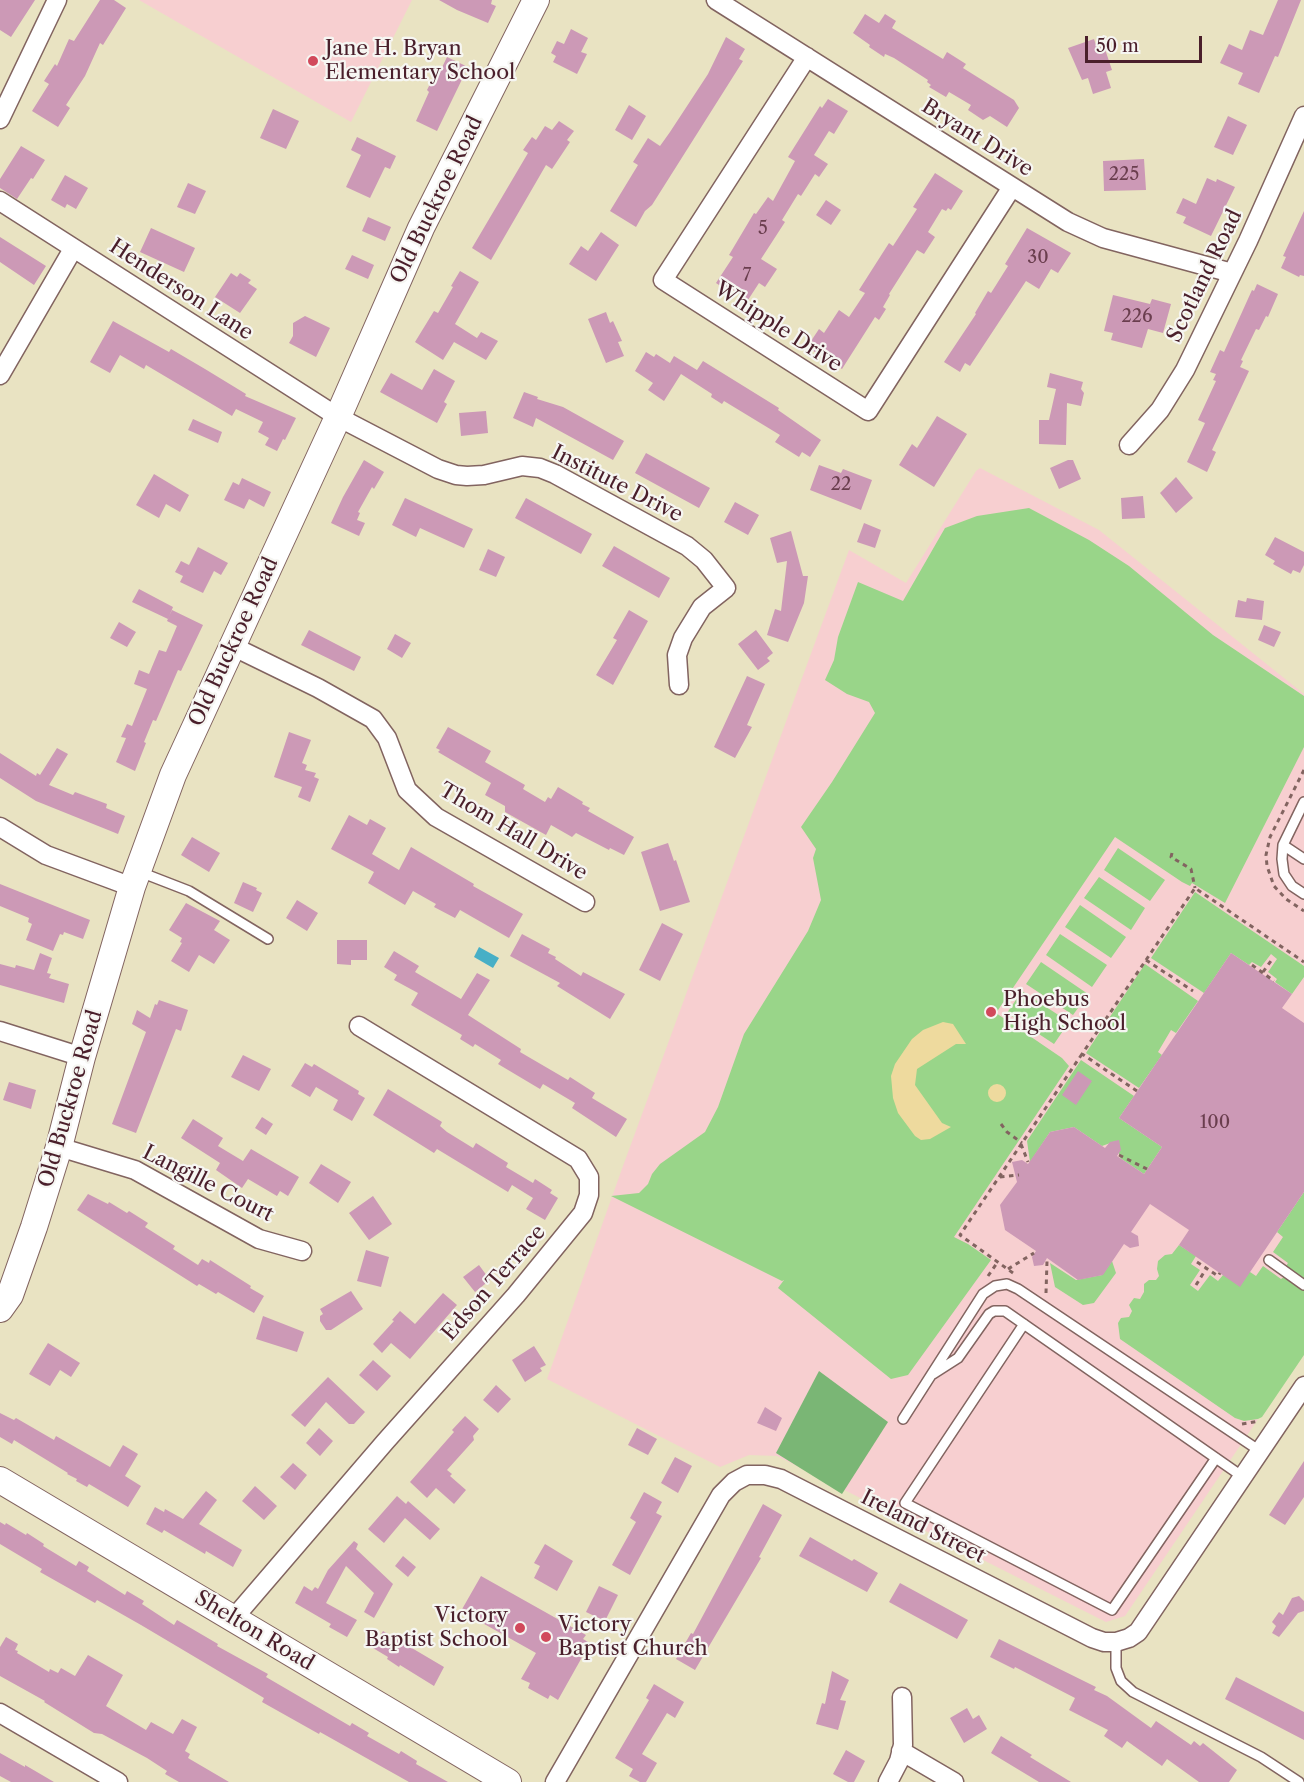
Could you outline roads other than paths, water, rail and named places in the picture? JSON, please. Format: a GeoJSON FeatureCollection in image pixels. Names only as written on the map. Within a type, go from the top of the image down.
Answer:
{"type":"FeatureCollection","features":[{"type":"Feature","properties":{"kind":"street"},"geometry":{"type":"LineString","coordinates":[[0,118],[57,0]]}},
{"type":"Feature","properties":{"kind":"street","name":"Old Buckroe Road"},"geometry":{"type":"LineString","coordinates":[[0,1309],[10,1295],[34,1227],[135,879],[173,775],[338,417],[421,228],[536,0]]}},
{"type":"Feature","properties":{"kind":"street","name":"Bryant Drive"},"geometry":{"type":"LineString","coordinates":[[716,0],[1068,222],[1103,238],[1232,273]]}},
{"type":"Feature","properties":{"kind":"street","name":"Whipple Drive"},"geometry":{"type":"LineString","coordinates":[[807,57],[663,280],[858,405],[868,411],[1012,187]]}},
{"type":"Feature","properties":{"kind":"street","name":"Scotland Road"},"geometry":{"type":"LineString","coordinates":[[1129,445],[1172,393],[1232,273],[1304,116]]}},
{"type":"Feature","properties":{"kind":"street","name":"Henderson Lane"},"geometry":{"type":"LineString","coordinates":[[0,201],[338,417]]}},
{"type":"Feature","properties":{"kind":"street"},"geometry":{"type":"LineString","coordinates":[[0,375],[73,249]]}},
{"type":"Feature","properties":{"kind":"street","name":"Institute Drive"},"geometry":{"type":"LineString","coordinates":[[338,417],[438,469],[456,475],[484,475],[522,466],[540,468],[687,546],[704,560],[726,588],[702,607],[682,638],[677,655],[679,685]]}},
{"type":"Feature","properties":{"kind":"street","name":"Thom Hall Drive"},"geometry":{"type":"LineString","coordinates":[[232,646],[318,688],[373,719],[387,738],[407,790],[436,817],[585,902]]}},
{"type":"Feature","properties":{"kind":"street"},"geometry":{"type":"LineString","coordinates":[[0,827],[46,855],[135,879]]}},
{"type":"Feature","properties":{"kind":"street","name":"Edson Terrace"},"geometry":{"type":"LineString","coordinates":[[233,1619],[516,1294],[583,1213],[589,1195],[589,1177],[578,1159],[359,1026]]}},
{"type":"Feature","properties":{"kind":"street"},"geometry":{"type":"LineString","coordinates":[[0,1030],[82,1057]]}},
{"type":"Feature","properties":{"kind":"street","name":"Langille Court"},"geometry":{"type":"LineString","coordinates":[[59,1147],[135,1170],[259,1239],[302,1251]]}},
{"type":"Feature","properties":{"kind":"street"},"geometry":{"type":"LineString","coordinates":[[1116,1642],[1138,1632],[1304,1386]]}},
{"type":"Feature","properties":{"kind":"street","name":"Ireland Street"},"geometry":{"type":"LineString","coordinates":[[555,1782],[721,1495],[734,1482],[747,1475],[765,1474],[781,1479],[1092,1638],[1104,1642],[1116,1642]]}},
{"type":"Feature","properties":{"kind":"street","name":"Shelton Road"},"geometry":{"type":"LineString","coordinates":[[0,1480],[498,1780]]}},
{"type":"Feature","properties":{"kind":"street"},"geometry":{"type":"LineString","coordinates":[[888,1782],[901,1751],[904,1730],[903,1697]]}},
{"type":"Feature","properties":{"kind":"street"},"geometry":{"type":"LineString","coordinates":[[0,1713],[118,1782]]}},
{"type":"Feature","properties":{"kind":"street"},"geometry":{"type":"LineString","coordinates":[[901,1751],[954,1782]]}},
{"type":"Feature","properties":{"kind":"lane"},"geometry":{"type":"LineString","coordinates":[[1304,802],[1283,845],[1284,874],[1292,886],[1304,894]]}},
{"type":"Feature","properties":{"kind":"lane"},"geometry":{"type":"LineString","coordinates":[[1283,845],[1304,859]]}},
{"type":"Feature","properties":{"kind":"lane"},"geometry":{"type":"LineString","coordinates":[[135,879],[189,891],[268,939]]}},
{"type":"Feature","properties":{"kind":"lane"},"geometry":{"type":"LineString","coordinates":[[1269,1260],[1304,1285]]}},
{"type":"Feature","properties":{"kind":"lane"},"geometry":{"type":"LineString","coordinates":[[903,1419],[983,1294],[995,1286],[1007,1284],[1018,1289],[1260,1451]]}},
{"type":"Feature","properties":{"kind":"lane"},"geometry":{"type":"LineString","coordinates":[[932,1374],[958,1358],[990,1314],[994,1311],[1005,1311],[1243,1477]]}},
{"type":"Feature","properties":{"kind":"lane"},"geometry":{"type":"LineString","coordinates":[[1024,1324],[905,1503],[1112,1610],[1216,1458]]}},
{"type":"Feature","properties":{"kind":"lane"},"geometry":{"type":"LineString","coordinates":[[1116,1642],[1116,1668],[1121,1681],[1133,1692],[1262,1757],[1299,1782]]}},
{"type":"Feature","properties":{"kind":"water"},"geometry":{"type":"Polygon","coordinates":[[[479,947],[499,958],[493,968],[474,957],[479,947]]]}},
{"type":"Feature","properties":{"kind":"place","name":"Jane H. Bryan Elementary School"},"geometry":{"type":"Point","coordinates":[313,61]}},
{"type":"Feature","properties":{"kind":"place","name":"Phoebus High School"},"geometry":{"type":"Point","coordinates":[991,1012]}},
{"type":"Feature","properties":{"kind":"place","name":"Victory Baptist School"},"geometry":{"type":"Point","coordinates":[520,1628]}},
{"type":"Feature","properties":{"kind":"place","name":"Victory Baptist Church"},"geometry":{"type":"Point","coordinates":[546,1637]}}]}
